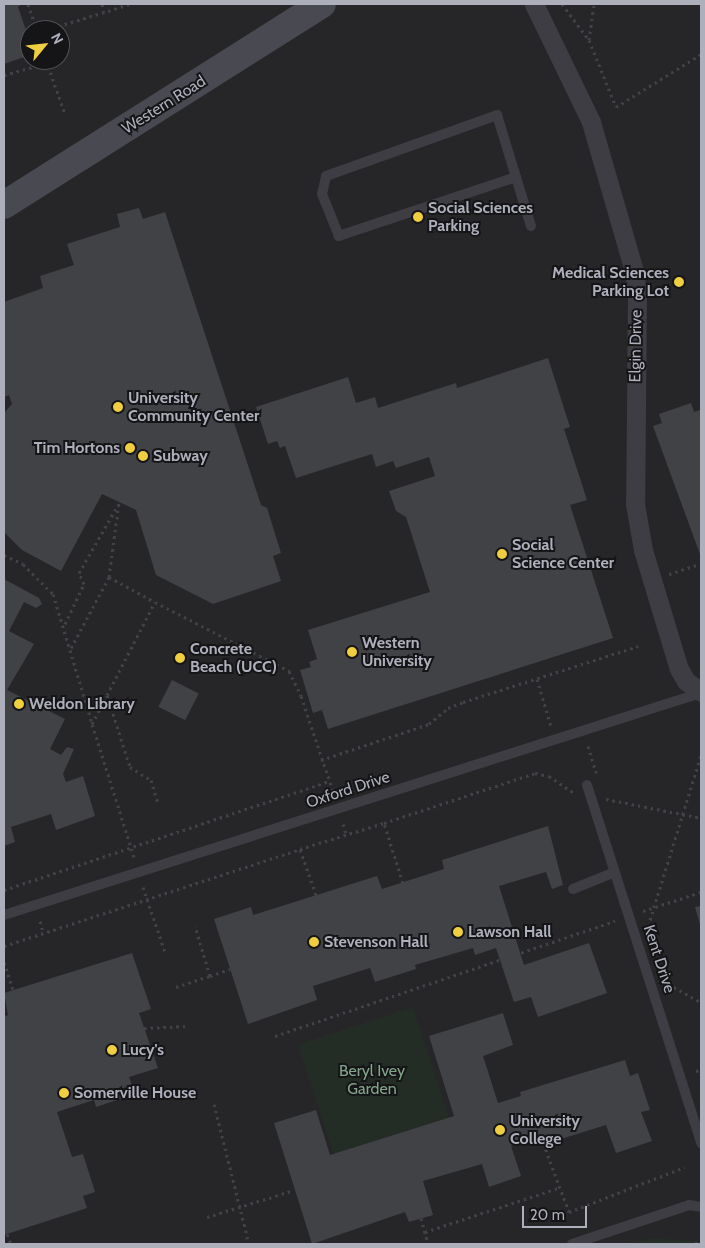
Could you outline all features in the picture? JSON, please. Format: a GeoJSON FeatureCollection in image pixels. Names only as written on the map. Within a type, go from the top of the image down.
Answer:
{"type":"FeatureCollection","features":[{"type":"Feature","properties":{"kind":"main road","name":"Western Road"},"geometry":{"type":"LineString","coordinates":[[4,205],[322,4]]}},
{"type":"Feature","properties":{"kind":"street","name":"Elgin Drive"},"geometry":{"type":"LineString","coordinates":[[534,4],[591,122],[634,270],[637,292],[635,504],[652,579],[679,669],[686,681],[701,692]]}},
{"type":"Feature","properties":{"kind":"lane"},"geometry":{"type":"LineString","coordinates":[[516,177],[339,236],[322,194],[326,176],[497,115],[516,177],[531,226]]}},
{"type":"Feature","properties":{"kind":"lane","name":"Oxford Drive"},"geometry":{"type":"LineString","coordinates":[[4,915],[701,692]]}},
{"type":"Feature","properties":{"kind":"lane","name":"Kent Drive"},"geometry":{"type":"LineString","coordinates":[[587,785],[701,1143]]}},
{"type":"Feature","properties":{"kind":"lane"},"geometry":{"type":"LineString","coordinates":[[573,889],[615,872]]}},
{"type":"Feature","properties":{"kind":"lane"},"geometry":{"type":"LineString","coordinates":[[572,1244],[689,1205],[701,1207]]}},
{"type":"Feature","properties":{"kind":"path"},"geometry":{"type":"LineString","coordinates":[[28,4],[34,20]]}},
{"type":"Feature","properties":{"kind":"path"},"geometry":{"type":"LineString","coordinates":[[102,4],[104,12]]}},
{"type":"Feature","properties":{"kind":"path"},"geometry":{"type":"LineString","coordinates":[[70,23],[130,4]]}},
{"type":"Feature","properties":{"kind":"path"},"geometry":{"type":"LineString","coordinates":[[562,4],[589,40],[616,107],[701,54]]}},
{"type":"Feature","properties":{"kind":"path"},"geometry":{"type":"LineString","coordinates":[[589,40],[594,4]]}},
{"type":"Feature","properties":{"kind":"path"},"geometry":{"type":"LineString","coordinates":[[4,75],[21,70]]}},
{"type":"Feature","properties":{"kind":"path"},"geometry":{"type":"LineString","coordinates":[[50,70],[65,114]]}},
{"type":"Feature","properties":{"kind":"path"},"geometry":{"type":"LineString","coordinates":[[65,624],[84,584],[79,573],[119,502],[108,577],[71,649]]}},
{"type":"Feature","properties":{"kind":"path"},"geometry":{"type":"LineString","coordinates":[[4,555],[23,564],[50,589],[65,624],[92,724],[165,952]]}},
{"type":"Feature","properties":{"kind":"path"},"geometry":{"type":"LineString","coordinates":[[652,579],[700,564]]}},
{"type":"Feature","properties":{"kind":"path"},"geometry":{"type":"LineString","coordinates":[[108,577],[289,672],[302,696],[321,760],[335,798]]}},
{"type":"Feature","properties":{"kind":"path"},"geometry":{"type":"LineString","coordinates":[[92,724],[155,602]]}},
{"type":"Feature","properties":{"kind":"path"},"geometry":{"type":"LineString","coordinates":[[321,760],[421,728],[448,708],[638,646]]}},
{"type":"Feature","properties":{"kind":"path"},"geometry":{"type":"LineString","coordinates":[[536,678],[553,733]]}},
{"type":"Feature","properties":{"kind":"path"},"geometry":{"type":"LineString","coordinates":[[107,694],[130,767],[151,780],[158,803]]}},
{"type":"Feature","properties":{"kind":"path"},"geometry":{"type":"LineString","coordinates":[[650,920],[701,755]]}},
{"type":"Feature","properties":{"kind":"path"},"geometry":{"type":"LineString","coordinates":[[4,946],[535,773],[564,784],[576,795]]}},
{"type":"Feature","properties":{"kind":"path"},"geometry":{"type":"LineString","coordinates":[[564,784],[568,780]]}},
{"type":"Feature","properties":{"kind":"path"},"geometry":{"type":"LineString","coordinates":[[4,890],[329,781]]}},
{"type":"Feature","properties":{"kind":"path"},"geometry":{"type":"LineString","coordinates":[[604,799],[701,818]]}},
{"type":"Feature","properties":{"kind":"path"},"geometry":{"type":"LineString","coordinates":[[384,822],[403,883]]}},
{"type":"Feature","properties":{"kind":"path"},"geometry":{"type":"LineString","coordinates":[[300,849],[316,895]]}},
{"type":"Feature","properties":{"kind":"path"},"geometry":{"type":"LineString","coordinates":[[275,1036],[701,892]]}},
{"type":"Feature","properties":{"kind":"path"},"geometry":{"type":"LineString","coordinates":[[612,912],[615,921]]}},
{"type":"Feature","properties":{"kind":"path"},"geometry":{"type":"LineString","coordinates":[[195,926],[210,976]]}},
{"type":"Feature","properties":{"kind":"path"},"geometry":{"type":"LineString","coordinates":[[4,962],[13,990]]}},
{"type":"Feature","properties":{"kind":"path"},"geometry":{"type":"LineString","coordinates":[[176,987],[230,969]]}},
{"type":"Feature","properties":{"kind":"path"},"geometry":{"type":"LineString","coordinates":[[668,984],[701,1002]]}},
{"type":"Feature","properties":{"kind":"path"},"geometry":{"type":"LineString","coordinates":[[144,1028],[188,1026]]}},
{"type":"Feature","properties":{"kind":"path"},"geometry":{"type":"LineString","coordinates":[[696,1071],[701,1070]]}},
{"type":"Feature","properties":{"kind":"path"},"geometry":{"type":"LineString","coordinates":[[214,1104],[250,1244]]}},
{"type":"Feature","properties":{"kind":"path"},"geometry":{"type":"LineString","coordinates":[[541,1137],[569,1212],[686,1167]]}},
{"type":"Feature","properties":{"kind":"path"},"geometry":{"type":"LineString","coordinates":[[425,1232],[561,1187]]}},
{"type":"Feature","properties":{"kind":"path"},"geometry":{"type":"LineString","coordinates":[[207,1217],[294,1190]]}},
{"type":"Feature","properties":{"kind":"path"},"geometry":{"type":"LineString","coordinates":[[421,1218],[428,1244]]}},
{"type":"Feature","properties":{"kind":"path"},"geometry":{"type":"LineString","coordinates":[[7,1234],[11,1244]]}},
{"type":"Feature","properties":{"kind":"shaded area","name":"Western University"},"geometry":{"type":"Polygon","coordinates":[[[4,4],[701,4],[701,1244],[4,1244],[4,4]]]}},
{"type":"Feature","properties":{"kind":"green space","name":"Beryl Ivey Garden"},"geometry":{"type":"Polygon","coordinates":[[[413,1007],[449,1117],[334,1155],[298,1044],[413,1007]]]}},
{"type":"Feature","properties":{"kind":"green space"},"geometry":{"type":"Polygon","coordinates":[[[651,1238],[697,1241],[701,1244],[625,1244],[651,1238]]]}},
{"type":"Feature","properties":{"kind":"building"},"geometry":{"type":"Polygon","coordinates":[[[4,4],[22,4],[18,7],[22,20],[20,20],[20,58],[4,64],[4,4]]]}},
{"type":"Feature","properties":{"kind":"building","name":"University Community Center"},"geometry":{"type":"Polygon","coordinates":[[[139,208],[143,219],[165,212],[261,505],[267,508],[281,553],[273,556],[281,581],[213,604],[156,575],[136,510],[102,494],[61,571],[22,550],[4,532],[4,413],[12,404],[9,395],[4,397],[4,302],[43,288],[40,276],[74,265],[67,244],[120,227],[117,214],[139,208]]]}},
{"type":"Feature","properties":{"kind":"building","name":"Social Science Center"},"geometry":{"type":"Polygon","coordinates":[[[548,358],[570,427],[564,429],[587,500],[570,505],[613,638],[328,729],[322,710],[313,713],[300,670],[311,667],[309,662],[317,659],[308,630],[430,592],[406,517],[396,511],[389,491],[435,476],[429,457],[396,468],[393,461],[376,467],[372,454],[296,478],[285,446],[280,448],[277,441],[268,444],[256,407],[348,377],[356,403],[375,397],[378,408],[456,383],[457,388],[548,358]]]}},
{"type":"Feature","properties":{"kind":"building"},"geometry":{"type":"Polygon","coordinates":[[[691,403],[694,412],[700,410],[701,413],[701,557],[653,426],[662,423],[659,414],[691,403]]]}},
{"type":"Feature","properties":{"kind":"building","name":"Weldon Library"},"geometry":{"type":"Polygon","coordinates":[[[4,579],[39,598],[42,604],[36,608],[24,602],[9,631],[34,644],[7,690],[65,719],[50,749],[61,755],[67,747],[74,749],[63,774],[66,782],[83,776],[95,816],[56,830],[51,814],[11,827],[15,842],[4,846],[4,579]]]}},
{"type":"Feature","properties":{"kind":"building"},"geometry":{"type":"Polygon","coordinates":[[[172,680],[199,694],[185,720],[158,707],[172,680]]]}},
{"type":"Feature","properties":{"kind":"building"},"geometry":{"type":"Polygon","coordinates":[[[548,826],[563,885],[552,889],[546,872],[499,886],[524,965],[589,943],[607,993],[538,1017],[531,997],[514,1002],[496,948],[475,955],[473,948],[415,965],[416,969],[375,982],[370,968],[313,986],[317,1000],[248,1024],[214,919],[251,907],[253,915],[377,876],[382,889],[444,869],[442,860],[548,826]]]}},
{"type":"Feature","properties":{"kind":"building"},"geometry":{"type":"Polygon","coordinates":[[[701,906],[701,928],[695,907],[701,906]]]}},
{"type":"Feature","properties":{"kind":"building","name":"Somerville House"},"geometry":{"type":"Polygon","coordinates":[[[132,953],[151,1009],[139,1013],[158,1068],[129,1077],[132,1085],[123,1088],[126,1097],[96,1107],[94,1100],[57,1112],[72,1157],[83,1154],[95,1192],[83,1196],[87,1208],[4,1235],[4,1017],[8,1015],[4,993],[132,953]]]}},
{"type":"Feature","properties":{"kind":"building","name":"University College"},"geometry":{"type":"Polygon","coordinates":[[[503,1013],[513,1045],[483,1056],[498,1103],[521,1096],[520,1092],[625,1060],[630,1076],[638,1073],[650,1110],[641,1112],[652,1141],[616,1153],[606,1125],[548,1143],[545,1135],[511,1146],[521,1176],[489,1187],[482,1164],[423,1181],[433,1215],[409,1222],[405,1212],[312,1244],[274,1123],[316,1110],[330,1155],[454,1116],[429,1036],[503,1013]]]}},
{"type":"Feature","properties":{"kind":"place","name":"Social Sciences Parking"},"geometry":{"type":"Point","coordinates":[418,217]}},
{"type":"Feature","properties":{"kind":"place","name":"Medical Sciences Parking Lot"},"geometry":{"type":"Point","coordinates":[679,282]}},
{"type":"Feature","properties":{"kind":"place","name":"University Community Center"},"geometry":{"type":"Point","coordinates":[118,407]}},
{"type":"Feature","properties":{"kind":"place","name":"Tim Hortons"},"geometry":{"type":"Point","coordinates":[130,448]}},
{"type":"Feature","properties":{"kind":"place","name":"Subway"},"geometry":{"type":"Point","coordinates":[143,456]}},
{"type":"Feature","properties":{"kind":"place","name":"Social Science Center"},"geometry":{"type":"Point","coordinates":[502,554]}},
{"type":"Feature","properties":{"kind":"place","name":"Western University"},"geometry":{"type":"Point","coordinates":[352,652]}},
{"type":"Feature","properties":{"kind":"place","name":"Concrete Beach (UCC)"},"geometry":{"type":"Point","coordinates":[180,658]}},
{"type":"Feature","properties":{"kind":"place","name":"Weldon Library"},"geometry":{"type":"Point","coordinates":[19,704]}},
{"type":"Feature","properties":{"kind":"place","name":"Lawson Hall"},"geometry":{"type":"Point","coordinates":[458,932]}},
{"type":"Feature","properties":{"kind":"place","name":"Stevenson Hall"},"geometry":{"type":"Point","coordinates":[314,942]}},
{"type":"Feature","properties":{"kind":"place","name":"Lucy's"},"geometry":{"type":"Point","coordinates":[112,1050]}},
{"type":"Feature","properties":{"kind":"place","name":"Somerville House"},"geometry":{"type":"Point","coordinates":[64,1093]}},
{"type":"Feature","properties":{"kind":"place","name":"University College"},"geometry":{"type":"Point","coordinates":[500,1130]}}]}
